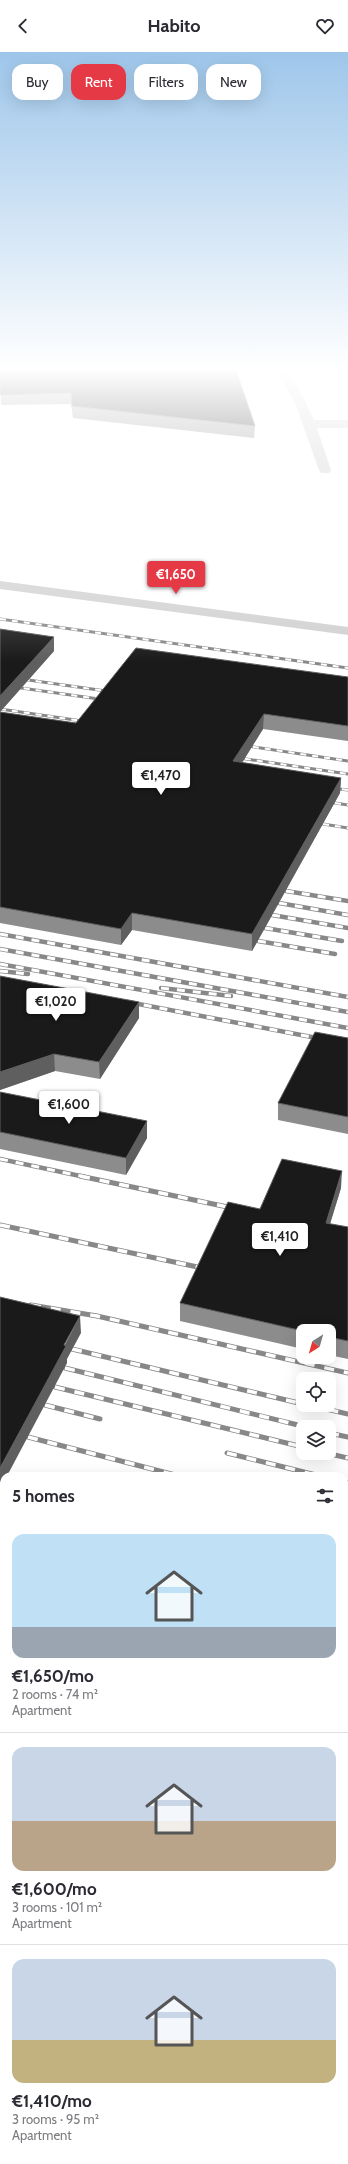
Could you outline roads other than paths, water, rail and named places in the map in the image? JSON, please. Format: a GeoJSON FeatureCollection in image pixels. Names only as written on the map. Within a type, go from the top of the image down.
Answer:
{"type":"FeatureCollection","features":[{"type":"Feature","properties":{"kind":"street"},"geometry":{"type":"LineString","coordinates":[[324,466],[326,470]]}},
{"type":"Feature","properties":{"kind":"street"},"geometry":{"type":"LineString","coordinates":[[0,585],[348,631]]}},
{"type":"Feature","properties":{"kind":"railway"},"geometry":{"type":"LineString","coordinates":[[0,619],[348,668]]}},
{"type":"Feature","properties":{"kind":"railway"},"geometry":{"type":"LineString","coordinates":[[0,676],[113,692]]}},
{"type":"Feature","properties":{"kind":"railway"},"geometry":{"type":"LineString","coordinates":[[0,685],[106,700]]}},
{"type":"Feature","properties":{"kind":"railway"},"geometry":{"type":"LineString","coordinates":[[0,709],[89,722]]}},
{"type":"Feature","properties":{"kind":"railway"},"geometry":{"type":"LineString","coordinates":[[241,745],[348,761]]}},
{"type":"Feature","properties":{"kind":"railway"},"geometry":{"type":"LineString","coordinates":[[233,757],[348,774]]}},
{"type":"Feature","properties":{"kind":"railway"},"geometry":{"type":"LineString","coordinates":[[330,788],[348,790]]}},
{"type":"Feature","properties":{"kind":"railway"},"geometry":{"type":"LineString","coordinates":[[335,803],[348,805]]}},
{"type":"Feature","properties":{"kind":"railway"},"geometry":{"type":"LineString","coordinates":[[323,824],[348,828]]}},
{"type":"Feature","properties":{"kind":"railway"},"geometry":{"type":"LineString","coordinates":[[286,891],[348,901]]}},
{"type":"Feature","properties":{"kind":"railway"},"geometry":{"type":"LineString","coordinates":[[279,903],[348,915]]}},
{"type":"Feature","properties":{"kind":"railway"},"geometry":{"type":"LineString","coordinates":[[272,915],[348,928]]}},
{"type":"Feature","properties":{"kind":"railway"},"geometry":{"type":"LineString","coordinates":[[265,928],[342,941]]}},
{"type":"Feature","properties":{"kind":"railway"},"geometry":{"type":"LineString","coordinates":[[0,934],[348,997]]}},
{"type":"Feature","properties":{"kind":"railway"},"geometry":{"type":"LineString","coordinates":[[258,941],[335,954]]}},
{"type":"Feature","properties":{"kind":"railway"},"geometry":{"type":"LineString","coordinates":[[0,949],[348,1012]]}},
{"type":"Feature","properties":{"kind":"railway"},"geometry":{"type":"LineString","coordinates":[[0,964],[348,1028]]}},
{"type":"Feature","properties":{"kind":"railway"},"geometry":{"type":"LineString","coordinates":[[0,971],[28,974]]}},
{"type":"Feature","properties":{"kind":"railway"},"geometry":{"type":"LineString","coordinates":[[161,988],[231,996]]}},
{"type":"Feature","properties":{"kind":"railway"},"geometry":{"type":"LineString","coordinates":[[128,1002],[322,1039]]}},
{"type":"Feature","properties":{"kind":"railway"},"geometry":{"type":"LineString","coordinates":[[0,1159],[85,1177]]}},
{"type":"Feature","properties":{"kind":"railway"},"geometry":{"type":"LineString","coordinates":[[80,1176],[237,1209]]}},
{"type":"Feature","properties":{"kind":"railway"},"geometry":{"type":"LineString","coordinates":[[0,1225],[207,1269]]}},
{"type":"Feature","properties":{"kind":"railway"},"geometry":{"type":"LineString","coordinates":[[31,1305],[97,1316],[348,1373]]}},
{"type":"Feature","properties":{"kind":"railway"},"geometry":{"type":"LineString","coordinates":[[72,1349],[296,1402]]}},
{"type":"Feature","properties":{"kind":"railway"},"geometry":{"type":"LineString","coordinates":[[65,1368],[296,1425]]}},
{"type":"Feature","properties":{"kind":"railway"},"geometry":{"type":"LineString","coordinates":[[55,1387],[296,1445]]}},
{"type":"Feature","properties":{"kind":"railway"},"geometry":{"type":"LineString","coordinates":[[45,1405],[100,1419]]}},
{"type":"Feature","properties":{"kind":"railway"},"geometry":{"type":"LineString","coordinates":[[336,1411],[348,1414]]}},
{"type":"Feature","properties":{"kind":"railway"},"geometry":{"type":"LineString","coordinates":[[336,1434],[348,1437]]}},
{"type":"Feature","properties":{"kind":"railway"},"geometry":{"type":"LineString","coordinates":[[28,1437],[164,1472]]}},
{"type":"Feature","properties":{"kind":"railway"},"geometry":{"type":"LineString","coordinates":[[227,1453],[304,1472]]}},
{"type":"Feature","properties":{"kind":"railway"},"geometry":{"type":"LineString","coordinates":[[336,1455],[348,1458]]}}]}
